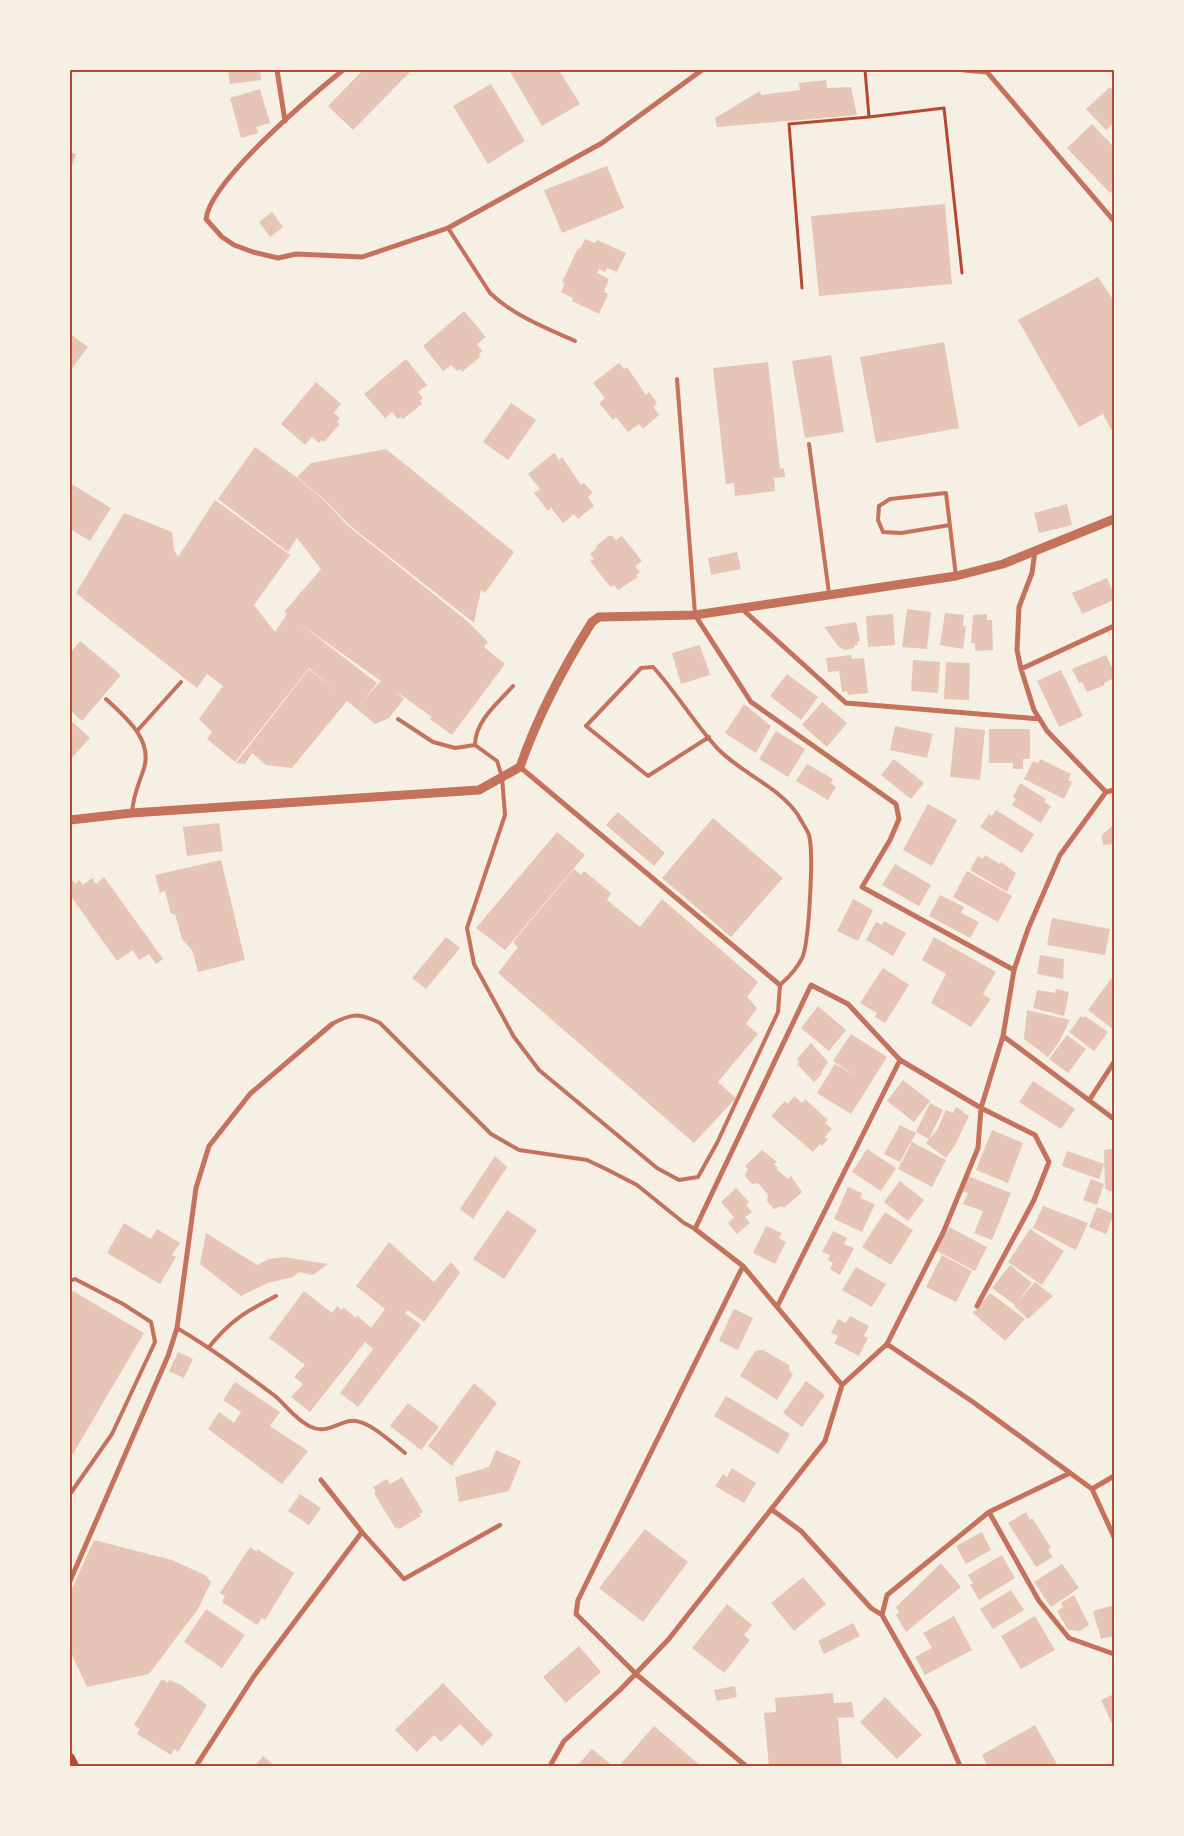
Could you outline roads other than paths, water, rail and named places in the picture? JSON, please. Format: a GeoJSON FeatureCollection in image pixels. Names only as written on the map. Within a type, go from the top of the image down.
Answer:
{"type":"FeatureCollection","features":[{"type":"Feature","properties":{"kind":"main road"},"geometry":{"type":"LineString","coordinates":[[70,1758],[74,1766]]}},
{"type":"Feature","properties":{"kind":"street"},"geometry":{"type":"LineString","coordinates":[[277,70],[285,121]]}},
{"type":"Feature","properties":{"kind":"street"},"geometry":{"type":"LineString","coordinates":[[343,70],[314,93],[285,121],[217,193],[207,210],[206,219],[216,232],[234,246],[278,258],[296,254],[362,257],[448,228],[602,143],[702,70]]}},
{"type":"Feature","properties":{"kind":"street"},"geometry":{"type":"LineString","coordinates":[[964,70],[988,71],[1114,221]]}},
{"type":"Feature","properties":{"kind":"street"},"geometry":{"type":"LineString","coordinates":[[70,820],[132,813],[479,790],[520,767],[530,739],[562,669],[596,619],[605,616],[695,614],[956,576],[1003,564],[1114,520]]}},
{"type":"Feature","properties":{"kind":"street"},"geometry":{"type":"LineString","coordinates":[[1035,551],[1032,573],[1019,606],[1017,650],[1021,669],[1034,710],[1047,731],[1106,792]]}},
{"type":"Feature","properties":{"kind":"street"},"geometry":{"type":"LineString","coordinates":[[741,608],[846,703],[1040,719]]}},
{"type":"Feature","properties":{"kind":"street"},"geometry":{"type":"LineString","coordinates":[[695,614],[751,702],[896,804],[899,819],[890,840],[862,887],[1014,970]]}},
{"type":"Feature","properties":{"kind":"street"},"geometry":{"type":"LineString","coordinates":[[1021,669],[1114,626]]}},
{"type":"Feature","properties":{"kind":"street"},"geometry":{"type":"LineString","coordinates":[[520,767],[780,985]]}},
{"type":"Feature","properties":{"kind":"street"},"geometry":{"type":"LineString","coordinates":[[550,1766],[564,1741],[636,1674],[668,1640],[824,1441],[842,1385],[887,1344],[943,1233],[978,1148],[982,1108],[1002,1036],[1014,970],[1028,928],[1060,855],[1106,792],[1114,790]]}},
{"type":"Feature","properties":{"kind":"street"},"geometry":{"type":"LineString","coordinates":[[842,1385],[744,1266],[695,1229],[811,985],[848,1004],[900,1060],[982,1108],[1035,1135],[1049,1162],[1034,1200],[977,1306]]}},
{"type":"Feature","properties":{"kind":"street"},"geometry":{"type":"LineString","coordinates":[[70,1581],[168,1356],[177,1328],[196,1188],[209,1146],[250,1094],[332,1024]]}},
{"type":"Feature","properties":{"kind":"street"},"geometry":{"type":"LineString","coordinates":[[1002,1036],[1090,1099],[1114,1119]]}},
{"type":"Feature","properties":{"kind":"street"},"geometry":{"type":"LineString","coordinates":[[778,1305],[900,1060]]}},
{"type":"Feature","properties":{"kind":"street"},"geometry":{"type":"LineString","coordinates":[[1090,1099],[1114,1062]]}},
{"type":"Feature","properties":{"kind":"street"},"geometry":{"type":"LineString","coordinates":[[744,1266],[578,1600],[576,1614],[636,1674],[746,1766]]}},
{"type":"Feature","properties":{"kind":"street"},"geometry":{"type":"LineString","coordinates":[[887,1344],[973,1402],[1092,1489],[1114,1537]]}},
{"type":"Feature","properties":{"kind":"street"},"geometry":{"type":"LineString","coordinates":[[882,1614],[887,1595],[989,1512],[1070,1473]]}},
{"type":"Feature","properties":{"kind":"street"},"geometry":{"type":"LineString","coordinates":[[1092,1489],[1114,1476]]}},
{"type":"Feature","properties":{"kind":"street"},"geometry":{"type":"LineString","coordinates":[[321,1480],[362,1532],[404,1579],[500,1525]]}},
{"type":"Feature","properties":{"kind":"street"},"geometry":{"type":"LineString","coordinates":[[771,1508],[801,1531],[871,1608],[882,1614],[936,1710],[960,1766]]}},
{"type":"Feature","properties":{"kind":"street"},"geometry":{"type":"LineString","coordinates":[[989,1512],[1039,1601],[1069,1638],[1114,1654]]}},
{"type":"Feature","properties":{"kind":"street"},"geometry":{"type":"LineString","coordinates":[[196,1766],[254,1676],[362,1532]]}},
{"type":"Feature","properties":{"kind":"lane"},"geometry":{"type":"LineString","coordinates":[[448,228],[494,297],[524,317],[576,341]]}},
{"type":"Feature","properties":{"kind":"lane"},"geometry":{"type":"LineString","coordinates":[[677,379],[690,520],[695,614]]}},
{"type":"Feature","properties":{"kind":"lane"},"geometry":{"type":"LineString","coordinates":[[809,444],[829,593]]}},
{"type":"Feature","properties":{"kind":"lane"},"geometry":{"type":"LineString","coordinates":[[950,525],[901,533],[883,532],[878,520],[880,506],[890,499],[946,493],[950,525],[956,576]]}},
{"type":"Feature","properties":{"kind":"lane"},"geometry":{"type":"LineString","coordinates":[[398,719],[433,742],[455,748],[475,745],[497,761],[502,777],[506,815],[467,928],[474,964],[514,1037],[539,1070],[657,1168],[679,1180],[698,1177],[717,1143],[778,1012],[780,985],[790,976],[802,956],[809,932],[811,858],[808,835],[797,814],[779,795],[720,750],[710,737],[653,667],[641,668],[586,726],[648,776],[710,737]]}},
{"type":"Feature","properties":{"kind":"lane"},"geometry":{"type":"LineString","coordinates":[[137,731],[181,682]]}},
{"type":"Feature","properties":{"kind":"lane"},"geometry":{"type":"LineString","coordinates":[[475,745],[475,735],[484,719],[513,686]]}},
{"type":"Feature","properties":{"kind":"lane"},"geometry":{"type":"LineString","coordinates":[[106,699],[137,731],[144,747],[146,757],[134,793],[132,813]]}},
{"type":"Feature","properties":{"kind":"lane"},"geometry":{"type":"LineString","coordinates":[[332,1024],[348,1016],[364,1016],[380,1023],[491,1134],[519,1150],[587,1160],[637,1184],[684,1223],[695,1229]]}},
{"type":"Feature","properties":{"kind":"lane"},"geometry":{"type":"LineString","coordinates":[[70,1281],[75,1279],[123,1304],[151,1322],[155,1342],[112,1434],[70,1494]]}},
{"type":"Feature","properties":{"kind":"lane"},"geometry":{"type":"LineString","coordinates":[[209,1347],[229,1324],[246,1311],[276,1296]]}},
{"type":"Feature","properties":{"kind":"lane"},"geometry":{"type":"LineString","coordinates":[[177,1328],[209,1347],[278,1398],[289,1412],[311,1427],[332,1429],[350,1421],[370,1426],[405,1453]]}}]}
